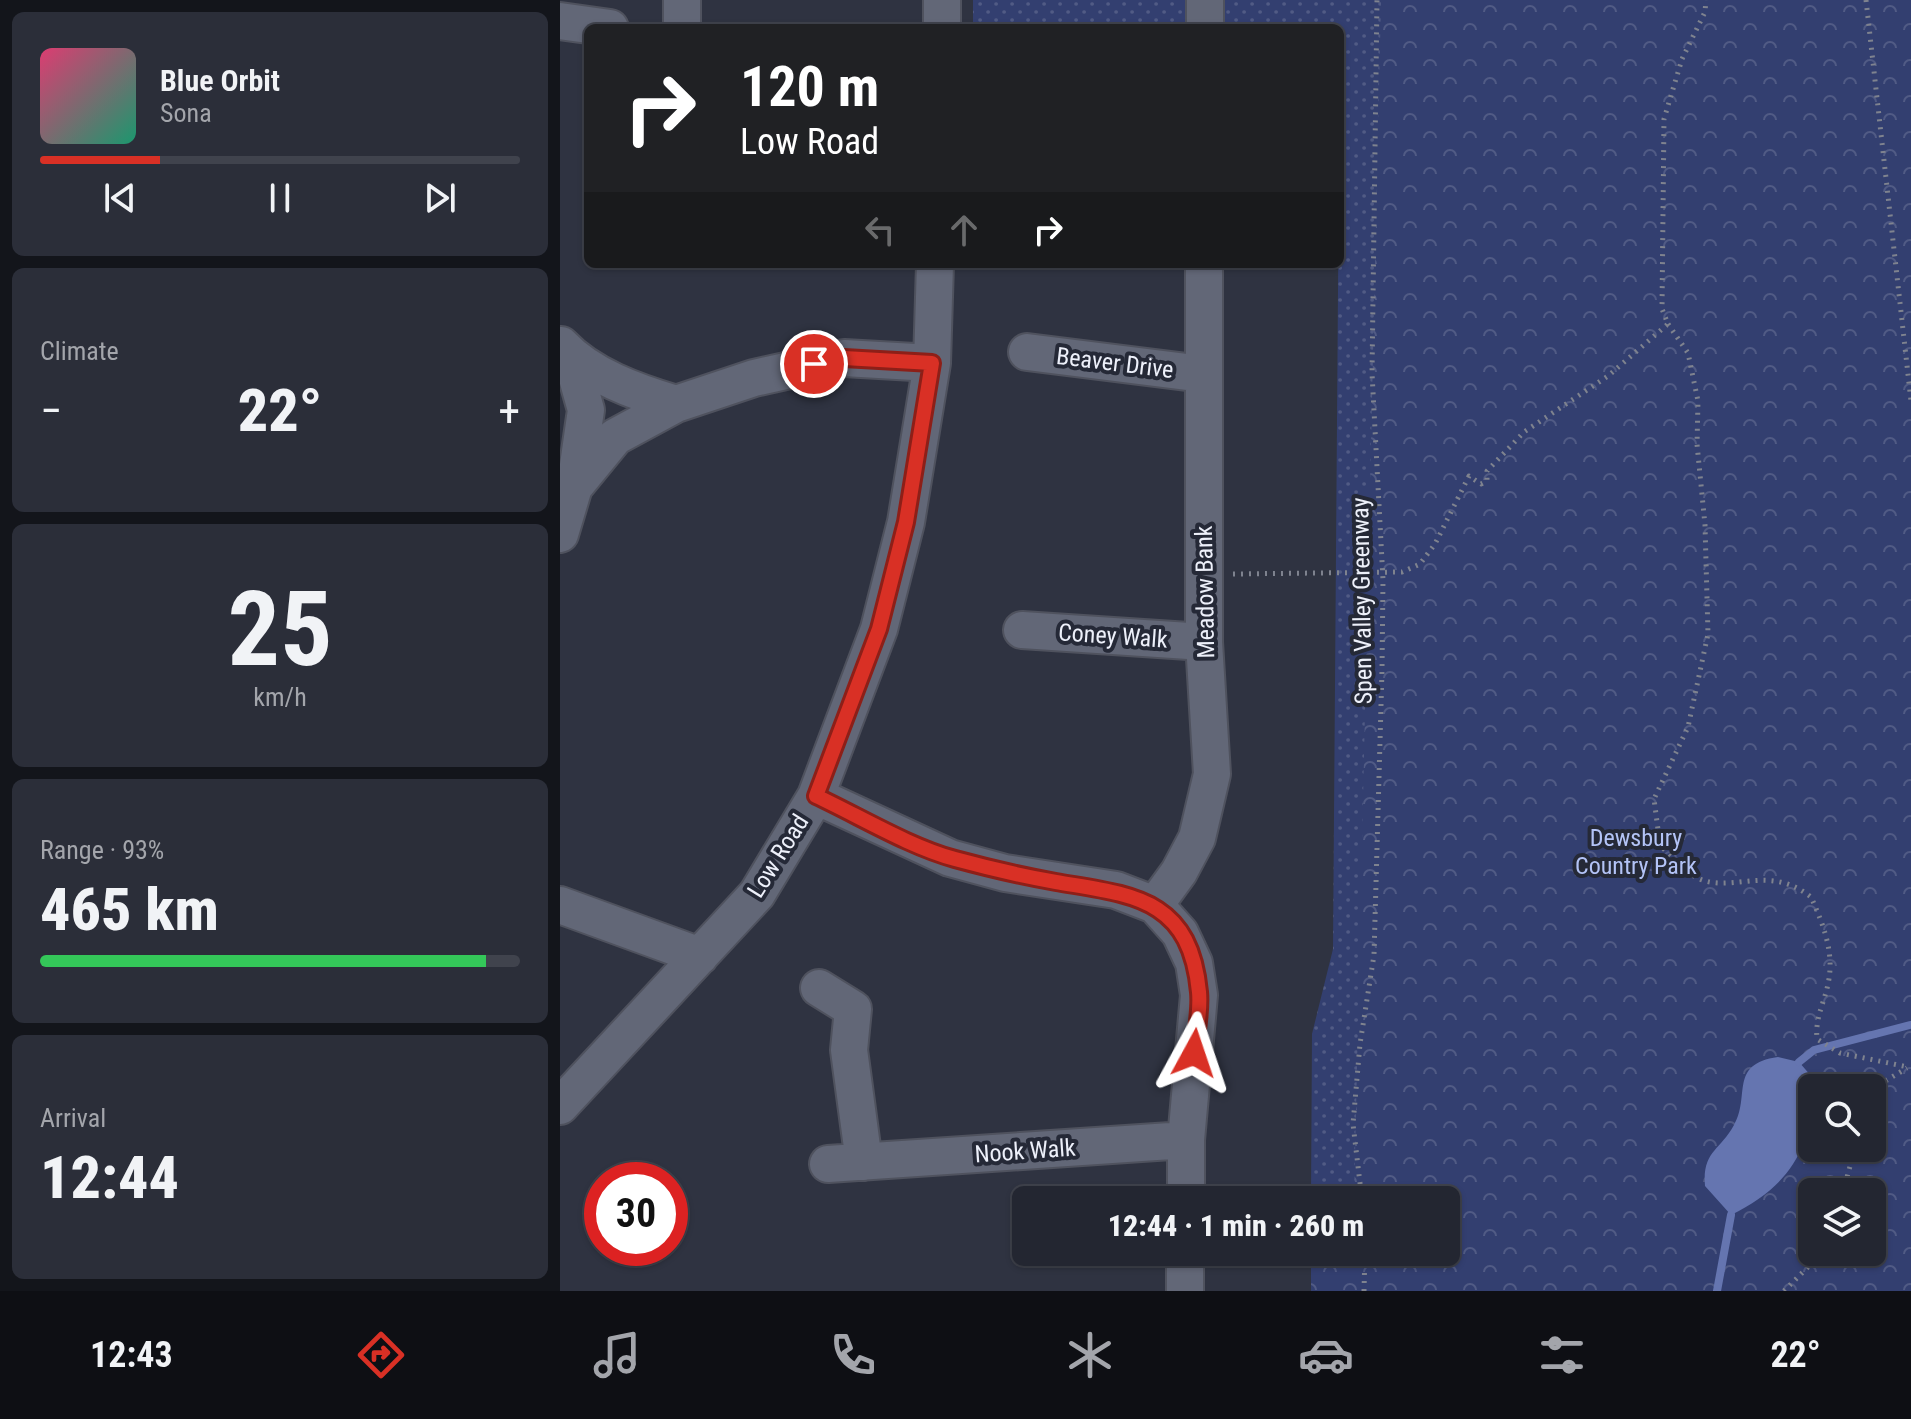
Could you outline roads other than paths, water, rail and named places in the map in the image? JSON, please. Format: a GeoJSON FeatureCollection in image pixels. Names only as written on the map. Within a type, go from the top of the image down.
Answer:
{"type":"FeatureCollection","features":[{"type":"Feature","properties":{"kind":"street"},"geometry":{"type":"LineString","coordinates":[[682,0],[682,24]]}},
{"type":"Feature","properties":{"kind":"street"},"geometry":{"type":"LineString","coordinates":[[942,0],[942,24]]}},
{"type":"Feature","properties":{"kind":"street"},"geometry":{"type":"LineString","coordinates":[[1205,0],[1205,24]]}},
{"type":"Feature","properties":{"kind":"street"},"geometry":{"type":"LineString","coordinates":[[560,21],[584,24]]}},
{"type":"Feature","properties":{"kind":"street","name":"Low Road"},"geometry":{"type":"LineString","coordinates":[[560,1106],[757,894],[816,796],[879,629],[906,522],[932,363],[935,268]]}},
{"type":"Feature","properties":{"kind":"street","name":"Meadow Bank"},"geometry":{"type":"LineString","coordinates":[[1155,905],[1179,872],[1197,838],[1212,774],[1204,642],[1204,268]]}},
{"type":"Feature","properties":{"kind":"street"},"geometry":{"type":"LineString","coordinates":[[566,350],[635,392],[676,404]]}},
{"type":"Feature","properties":{"kind":"street"},"geometry":{"type":"LineString","coordinates":[[560,534],[574,487],[586,410],[566,350]]}},
{"type":"Feature","properties":{"kind":"street","name":"Beaver Drive"},"geometry":{"type":"LineString","coordinates":[[1027,352],[1203,374]]}},
{"type":"Feature","properties":{"kind":"street"},"geometry":{"type":"LineString","coordinates":[[574,487],[615,437],[676,404],[754,378],[844,358],[932,363]]}},
{"type":"Feature","properties":{"kind":"street","name":"Coney Walk"},"geometry":{"type":"LineString","coordinates":[[1022,630],[1204,642]]}},
{"type":"Feature","properties":{"kind":"street"},"geometry":{"type":"LineString","coordinates":[[816,796],[950,858],[1005,873],[1116,890],[1155,905],[1180,933],[1194,963],[1199,995],[1186,1140],[1186,1186]]}},
{"type":"Feature","properties":{"kind":"street"},"geometry":{"type":"LineString","coordinates":[[560,905],[700,956]]}},
{"type":"Feature","properties":{"kind":"street"},"geometry":{"type":"LineString","coordinates":[[819,988],[853,1009],[849,1050],[864,1162]]}},
{"type":"Feature","properties":{"kind":"street","name":"Nook Walk"},"geometry":{"type":"LineString","coordinates":[[828,1164],[1186,1140]]}},
{"type":"Feature","properties":{"kind":"street"},"geometry":{"type":"LineString","coordinates":[[1185,1266],[1185,1291]]}},
{"type":"Feature","properties":{"kind":"waterway"},"geometry":{"type":"LineString","coordinates":[[1799,1062],[1814,1050],[1910,1025]]}},
{"type":"Feature","properties":{"kind":"waterway"},"geometry":{"type":"LineString","coordinates":[[1717,1291],[1731,1215]]}},
{"type":"Feature","properties":{"kind":"park label","name":"Dewsbury Country Park"},"geometry":{"type":"Point","coordinates":[1636,852]}}]}
